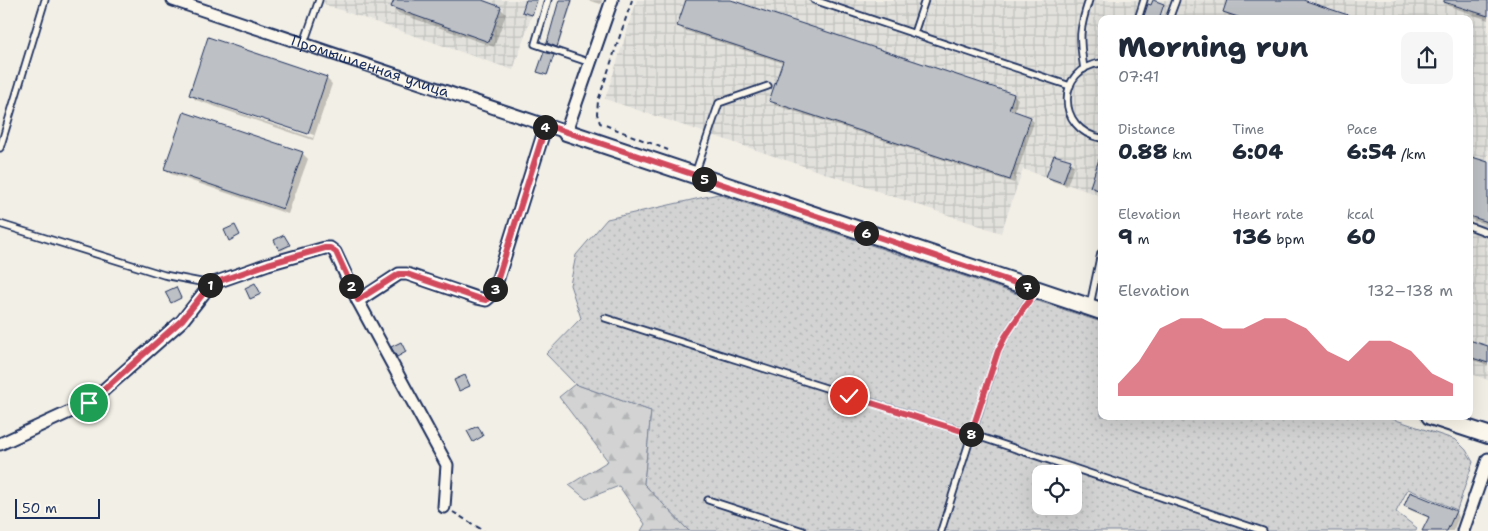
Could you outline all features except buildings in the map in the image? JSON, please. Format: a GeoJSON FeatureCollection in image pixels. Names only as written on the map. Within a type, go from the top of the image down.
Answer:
{"type":"FeatureCollection","features":[{"type":"Feature","properties":{"kind":"street","name":"Промышленная улица"},"geometry":{"type":"LineString","coordinates":[[172,0],[1096,309]]}},
{"type":"Feature","properties":{"kind":"street"},"geometry":{"type":"LineString","coordinates":[[566,132],[612,0]]}},
{"type":"Feature","properties":{"kind":"street"},"geometry":{"type":"LineString","coordinates":[[358,300],[399,274],[407,274],[486,300],[493,294],[546,125]]}},
{"type":"Feature","properties":{"kind":"street"},"geometry":{"type":"LineString","coordinates":[[0,444],[89,403],[182,320],[211,284],[268,264],[330,248],[336,252],[358,300],[447,465],[444,507]]}},
{"type":"Feature","properties":{"kind":"street"},"geometry":{"type":"LineString","coordinates":[[1443,420],[1488,434]]}},
{"type":"Feature","properties":{"kind":"street"},"geometry":{"type":"LineString","coordinates":[[1463,531],[1483,487],[1488,459]]}},
{"type":"Feature","properties":{"kind":"lane"},"geometry":{"type":"LineString","coordinates":[[0,148],[45,0]]}},
{"type":"Feature","properties":{"kind":"lane"},"geometry":{"type":"LineString","coordinates":[[304,43],[319,0]]}},
{"type":"Feature","properties":{"kind":"lane"},"geometry":{"type":"LineString","coordinates":[[548,0],[535,44],[590,63]]}},
{"type":"Feature","properties":{"kind":"lane"},"geometry":{"type":"LineString","coordinates":[[814,0],[1070,86]]}},
{"type":"Feature","properties":{"kind":"lane"},"geometry":{"type":"LineString","coordinates":[[914,33],[924,0]]}},
{"type":"Feature","properties":{"kind":"lane"},"geometry":{"type":"LineString","coordinates":[[1084,0],[1079,41],[1084,69]]}},
{"type":"Feature","properties":{"kind":"lane"},"geometry":{"type":"LineString","coordinates":[[1082,22],[1089,0]]}},
{"type":"Feature","properties":{"kind":"lane"},"geometry":{"type":"LineString","coordinates":[[1139,15],[1144,0]]}},
{"type":"Feature","properties":{"kind":"lane"},"geometry":{"type":"LineString","coordinates":[[1170,15],[1176,0]]}},
{"type":"Feature","properties":{"kind":"lane"},"geometry":{"type":"LineString","coordinates":[[1098,64],[1084,69],[1078,74],[1070,86],[1067,100],[1072,120],[1088,135],[1098,137]]}},
{"type":"Feature","properties":{"kind":"lane"},"geometry":{"type":"LineString","coordinates":[[694,176],[719,103],[768,86]]}},
{"type":"Feature","properties":{"kind":"lane"},"geometry":{"type":"LineString","coordinates":[[0,224],[164,275],[211,284]]}},
{"type":"Feature","properties":{"kind":"lane"},"geometry":{"type":"LineString","coordinates":[[1473,227],[1488,233]]}},
{"type":"Feature","properties":{"kind":"lane"},"geometry":{"type":"LineString","coordinates":[[1096,309],[1098,287]]}},
{"type":"Feature","properties":{"kind":"lane"},"geometry":{"type":"LineString","coordinates":[[941,531],[998,351],[1036,290]]}},
{"type":"Feature","properties":{"kind":"lane"},"geometry":{"type":"LineString","coordinates":[[605,318],[971,434],[1263,531]]}},
{"type":"Feature","properties":{"kind":"lane"},"geometry":{"type":"LineString","coordinates":[[708,500],[803,531]]}},
{"type":"Feature","properties":{"kind":"path"},"geometry":{"type":"LineString","coordinates":[[632,0],[598,101],[597,114],[600,123],[672,152]]}},
{"type":"Feature","properties":{"kind":"path"},"geometry":{"type":"LineString","coordinates":[[444,507],[484,531]]}},
{"type":"Feature","properties":{"kind":"shaded area"},"geometry":{"type":"Polygon","coordinates":[[[322,0],[526,0],[522,12],[532,15],[513,70],[326,5],[322,0]]]}},
{"type":"Feature","properties":{"kind":"shaded area"},"geometry":{"type":"Polygon","coordinates":[[[637,0],[1488,0],[1488,380],[1473,374],[1473,15],[1098,15],[1098,195],[1023,169],[1001,233],[605,99],[637,0]]]}},
{"type":"Feature","properties":{"kind":"green space"},"geometry":{"type":"Polygon","coordinates":[[[718,194],[1098,321],[1098,420],[1396,420],[1456,440],[1466,450],[1473,462],[1457,510],[1408,489],[1396,512],[1417,528],[1416,531],[689,531],[644,484],[651,411],[575,384],[546,354],[581,318],[570,285],[576,255],[607,219],[718,194]]]}},
{"type":"Feature","properties":{"kind":"green space"},"geometry":{"type":"Polygon","coordinates":[[[575,384],[651,411],[644,484],[689,531],[641,531],[645,524],[619,486],[586,499],[569,485],[608,461],[559,397],[575,384]]]}},
{"type":"Feature","properties":{"kind":"route"},"geometry":{"type":"LineString","coordinates":[[89,403],[182,320],[211,284],[268,264],[325,248],[330,248],[336,252],[358,300],[399,274],[407,274],[486,300],[493,294],[546,125],[1036,290],[998,351],[971,434],[849,396]]}}]}
